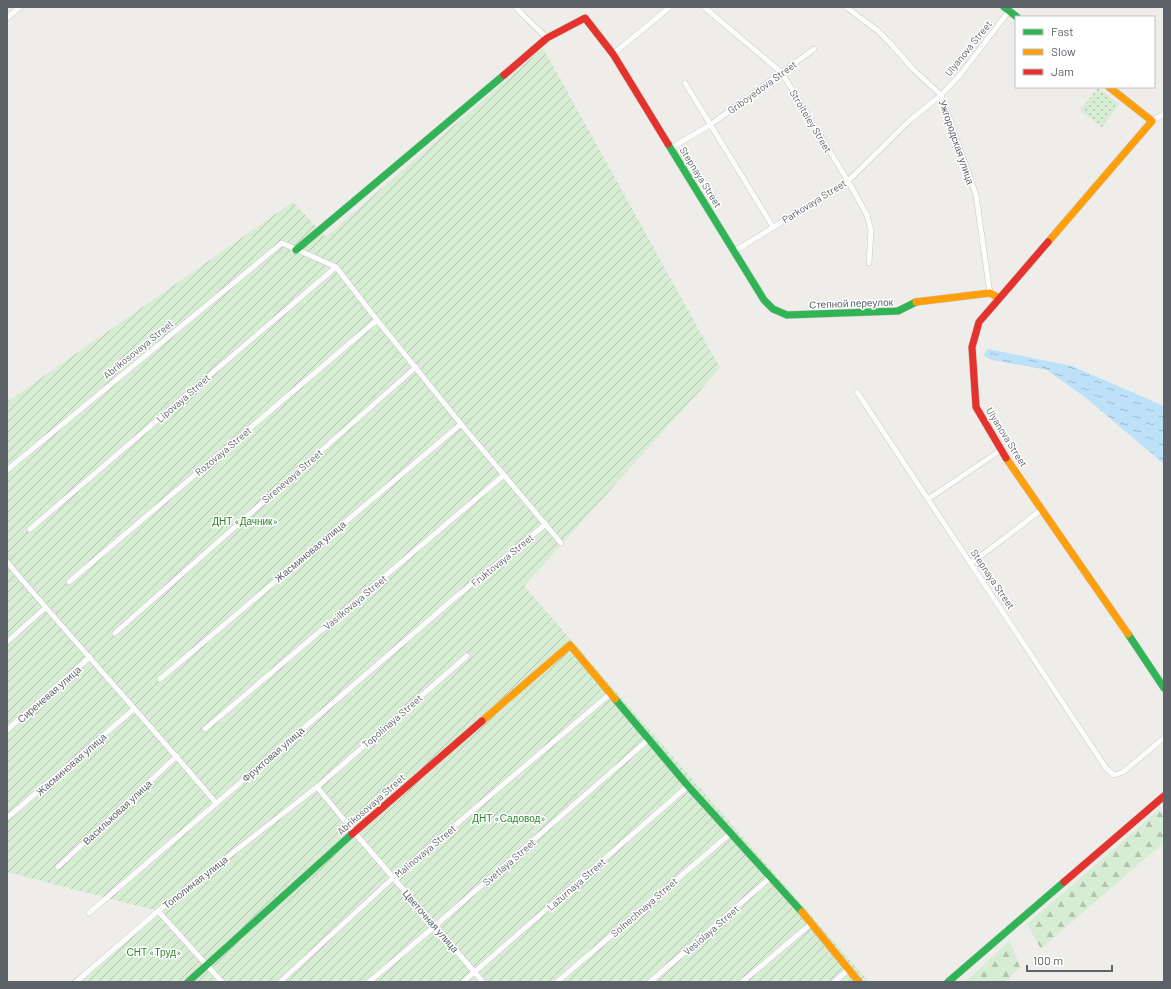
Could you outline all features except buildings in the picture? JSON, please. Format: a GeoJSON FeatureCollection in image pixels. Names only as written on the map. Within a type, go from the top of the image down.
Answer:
{"type":"FeatureCollection","features":[{"type":"Feature","properties":{"kind":"street"},"geometry":{"type":"LineString","coordinates":[[7,18],[20,7]]}},
{"type":"Feature","properties":{"kind":"street"},"geometry":{"type":"LineString","coordinates":[[516,7],[547,38],[296,250],[336,267],[461,424],[561,543]]}},
{"type":"Feature","properties":{"kind":"street"},"geometry":{"type":"LineString","coordinates":[[613,54],[670,7]]}},
{"type":"Feature","properties":{"kind":"street","name":"Stroiteley Street"},"geometry":{"type":"LineString","coordinates":[[704,7],[782,73],[848,180],[867,215],[871,230],[869,263]]}},
{"type":"Feature","properties":{"kind":"street","name":"Ужгородская улица"},"geometry":{"type":"LineString","coordinates":[[846,7],[877,30],[913,69],[941,95],[976,195],[990,293]]}},
{"type":"Feature","properties":{"kind":"street","name":"Ulyanova Street"},"geometry":{"type":"LineString","coordinates":[[941,95],[960,76],[1007,9],[1016,16]]}},
{"type":"Feature","properties":{"kind":"street","name":"Stepnaya Street"},"geometry":{"type":"LineString","coordinates":[[547,38],[584,18],[613,54],[764,300],[773,309]]}},
{"type":"Feature","properties":{"kind":"street","name":"Griboyedova Street"},"geometry":{"type":"LineString","coordinates":[[671,148],[710,125],[814,49]]}},
{"type":"Feature","properties":{"kind":"street"},"geometry":{"type":"LineString","coordinates":[[685,83],[773,227]]}},
{"type":"Feature","properties":{"kind":"street"},"geometry":{"type":"LineString","coordinates":[[1109,88],[1152,121]]}},
{"type":"Feature","properties":{"kind":"street","name":"Parkovaya Street"},"geometry":{"type":"LineString","coordinates":[[735,252],[848,180],[909,121],[941,95]]}},
{"type":"Feature","properties":{"kind":"street","name":"Ulyanova Street"},"geometry":{"type":"LineString","coordinates":[[1164,114],[1152,121],[979,322],[972,347],[976,407],[986,425],[1001,450],[1164,688]]}},
{"type":"Feature","properties":{"kind":"street","name":"Abrikosovaya Street"},"geometry":{"type":"LineString","coordinates":[[7,470],[282,243],[296,250]]}},
{"type":"Feature","properties":{"kind":"street","name":"Lipovaya Street"},"geometry":{"type":"LineString","coordinates":[[30,529],[336,267]]}},
{"type":"Feature","properties":{"kind":"street"},"geometry":{"type":"LineString","coordinates":[[990,293],[999,298]]}},
{"type":"Feature","properties":{"kind":"street","name":"Степной переулок"},"geometry":{"type":"LineString","coordinates":[[773,309],[787,315],[898,311],[917,301],[990,293]]}},
{"type":"Feature","properties":{"kind":"street","name":"Rozovaya Street"},"geometry":{"type":"LineString","coordinates":[[69,582],[377,320]]}},
{"type":"Feature","properties":{"kind":"street","name":"Sirenevaya Street"},"geometry":{"type":"LineString","coordinates":[[115,633],[416,368]]}},
{"type":"Feature","properties":{"kind":"street","name":"Stepnaya Street"},"geometry":{"type":"LineString","coordinates":[[857,392],[1106,768],[1114,774],[1123,772],[1164,738]]}},
{"type":"Feature","properties":{"kind":"street","name":"Жасминовая улица"},"geometry":{"type":"LineString","coordinates":[[160,679],[461,424]]}},
{"type":"Feature","properties":{"kind":"street"},"geometry":{"type":"LineString","coordinates":[[928,499],[1001,450]]}},
{"type":"Feature","properties":{"kind":"street","name":"Vasilkovaya Street"},"geometry":{"type":"LineString","coordinates":[[206,729],[504,474]]}},
{"type":"Feature","properties":{"kind":"street"},"geometry":{"type":"LineString","coordinates":[[971,563],[1042,509]]}},
{"type":"Feature","properties":{"kind":"street","name":"Fruktovaya Street"},"geometry":{"type":"LineString","coordinates":[[216,803],[457,596],[546,524]]}},
{"type":"Feature","properties":{"kind":"street"},"geometry":{"type":"LineString","coordinates":[[7,562],[45,608],[177,756],[216,803],[89,913]]}},
{"type":"Feature","properties":{"kind":"street"},"geometry":{"type":"LineString","coordinates":[[7,642],[45,608]]}},
{"type":"Feature","properties":{"kind":"street","name":"Abrikosovaya Street"},"geometry":{"type":"LineString","coordinates":[[188,982],[354,832],[570,645],[610,694]]}},
{"type":"Feature","properties":{"kind":"street","name":"Topolinaya Street"},"geometry":{"type":"LineString","coordinates":[[317,787],[467,656]]}},
{"type":"Feature","properties":{"kind":"street","name":"Сиреневая улица"},"geometry":{"type":"LineString","coordinates":[[7,730],[90,657]]}},
{"type":"Feature","properties":{"kind":"street"},"geometry":{"type":"LineString","coordinates":[[610,694],[688,786],[812,923],[859,982]]}},
{"type":"Feature","properties":{"kind":"street","name":"Malinovaya Street"},"geometry":{"type":"LineString","coordinates":[[280,982],[394,878],[610,694]]}},
{"type":"Feature","properties":{"kind":"street","name":"Жасминовая улица"},"geometry":{"type":"LineString","coordinates":[[7,818],[134,709]]}},
{"type":"Feature","properties":{"kind":"street","name":"Svetlaya Street"},"geometry":{"type":"LineString","coordinates":[[369,982],[648,740]]}},
{"type":"Feature","properties":{"kind":"street","name":"Васильковая улица"},"geometry":{"type":"LineString","coordinates":[[58,867],[177,756]]}},
{"type":"Feature","properties":{"kind":"street","name":"Lazurnaya Street"},"geometry":{"type":"LineString","coordinates":[[463,982],[688,786]]}},
{"type":"Feature","properties":{"kind":"street","name":"Цветочная улица"},"geometry":{"type":"LineString","coordinates":[[317,787],[484,982]]}},
{"type":"Feature","properties":{"kind":"street","name":"Тополиная улица"},"geometry":{"type":"LineString","coordinates":[[76,982],[158,911],[317,787]]}},
{"type":"Feature","properties":{"kind":"street"},"geometry":{"type":"LineString","coordinates":[[948,982],[1164,796]]}},
{"type":"Feature","properties":{"kind":"street","name":"Solnechnaya Street"},"geometry":{"type":"LineString","coordinates":[[557,982],[731,833]]}},
{"type":"Feature","properties":{"kind":"street","name":"Vesiolaya Street"},"geometry":{"type":"LineString","coordinates":[[650,982],[771,877]]}},
{"type":"Feature","properties":{"kind":"street"},"geometry":{"type":"LineString","coordinates":[[158,911],[222,982]]}},
{"type":"Feature","properties":{"kind":"street"},"geometry":{"type":"LineString","coordinates":[[742,982],[812,923]]}},
{"type":"Feature","properties":{"kind":"street"},"geometry":{"type":"LineString","coordinates":[[834,982],[849,969]]}},
{"type":"Feature","properties":{"kind":"green space","name":"ДНТ «Дачник»"},"geometry":{"type":"Polygon","coordinates":[[[543,48],[720,368],[524,586],[869,982],[70,982],[158,911],[7,872],[7,402],[293,202],[326,237],[543,48]]]}},
{"type":"Feature","properties":{"kind":"green space"},"geometry":{"type":"Polygon","coordinates":[[[1098,88],[1119,104],[1102,127],[1080,110],[1098,88]]]}},
{"type":"Feature","properties":{"kind":"green space"},"geometry":{"type":"Polygon","coordinates":[[[1159,810],[1164,818],[1164,842],[1041,949],[1027,924],[1159,810]]]}},
{"type":"Feature","properties":{"kind":"green space"},"geometry":{"type":"Polygon","coordinates":[[[1010,940],[1020,967],[1005,982],[965,982],[1010,940]]]}},
{"type":"Feature","properties":{"kind":"water"},"geometry":{"type":"Polygon","coordinates":[[[988,349],[1072,366],[1164,406],[1164,464],[1086,398],[1047,370],[992,360],[983,355],[988,349]]]}},
{"type":"Feature","properties":{"kind":"traffic: fast"},"geometry":{"type":"LineString","coordinates":[[1004,7],[1016,16]]}},
{"type":"Feature","properties":{"kind":"traffic: fast"},"geometry":{"type":"LineString","coordinates":[[296,250],[504,75]]}},
{"type":"Feature","properties":{"kind":"traffic: fast"},"geometry":{"type":"LineString","coordinates":[[668,144],[764,300],[773,309],[787,315],[898,311],[916,302]]}},
{"type":"Feature","properties":{"kind":"traffic: fast"},"geometry":{"type":"LineString","coordinates":[[1128,634],[1164,688]]}},
{"type":"Feature","properties":{"kind":"traffic: fast"},"geometry":{"type":"LineString","coordinates":[[615,699],[688,786],[802,912]]}},
{"type":"Feature","properties":{"kind":"traffic: fast"},"geometry":{"type":"LineString","coordinates":[[188,982],[352,834]]}},
{"type":"Feature","properties":{"kind":"traffic: fast"},"geometry":{"type":"LineString","coordinates":[[948,982],[1064,882]]}},
{"type":"Feature","properties":{"kind":"traffic: slow"},"geometry":{"type":"LineString","coordinates":[[1048,242],[1152,121],[1110,88]]}},
{"type":"Feature","properties":{"kind":"traffic: slow"},"geometry":{"type":"LineString","coordinates":[[916,302],[990,293],[999,298]]}},
{"type":"Feature","properties":{"kind":"traffic: slow"},"geometry":{"type":"LineString","coordinates":[[1006,458],[1128,634]]}},
{"type":"Feature","properties":{"kind":"traffic: slow"},"geometry":{"type":"LineString","coordinates":[[482,721],[570,645],[615,699]]}},
{"type":"Feature","properties":{"kind":"traffic: slow"},"geometry":{"type":"LineString","coordinates":[[802,912],[859,982]]}},
{"type":"Feature","properties":{"kind":"traffic: jam"},"geometry":{"type":"LineString","coordinates":[[504,75],[547,38],[585,18],[613,54],[668,144]]}},
{"type":"Feature","properties":{"kind":"traffic: jam"},"geometry":{"type":"LineString","coordinates":[[1006,458],[976,407],[972,347],[979,322],[1048,242]]}},
{"type":"Feature","properties":{"kind":"traffic: jam"},"geometry":{"type":"LineString","coordinates":[[352,834],[482,721]]}},
{"type":"Feature","properties":{"kind":"traffic: jam"},"geometry":{"type":"LineString","coordinates":[[1064,882],[1164,796]]}},
{"type":"Feature","properties":{"kind":"park label","name":"ДНТ «Садовод»"},"geometry":{"type":"Point","coordinates":[509,818]}},
{"type":"Feature","properties":{"kind":"park label","name":"СНТ «Труд»"},"geometry":{"type":"Point","coordinates":[154,952]}}]}
